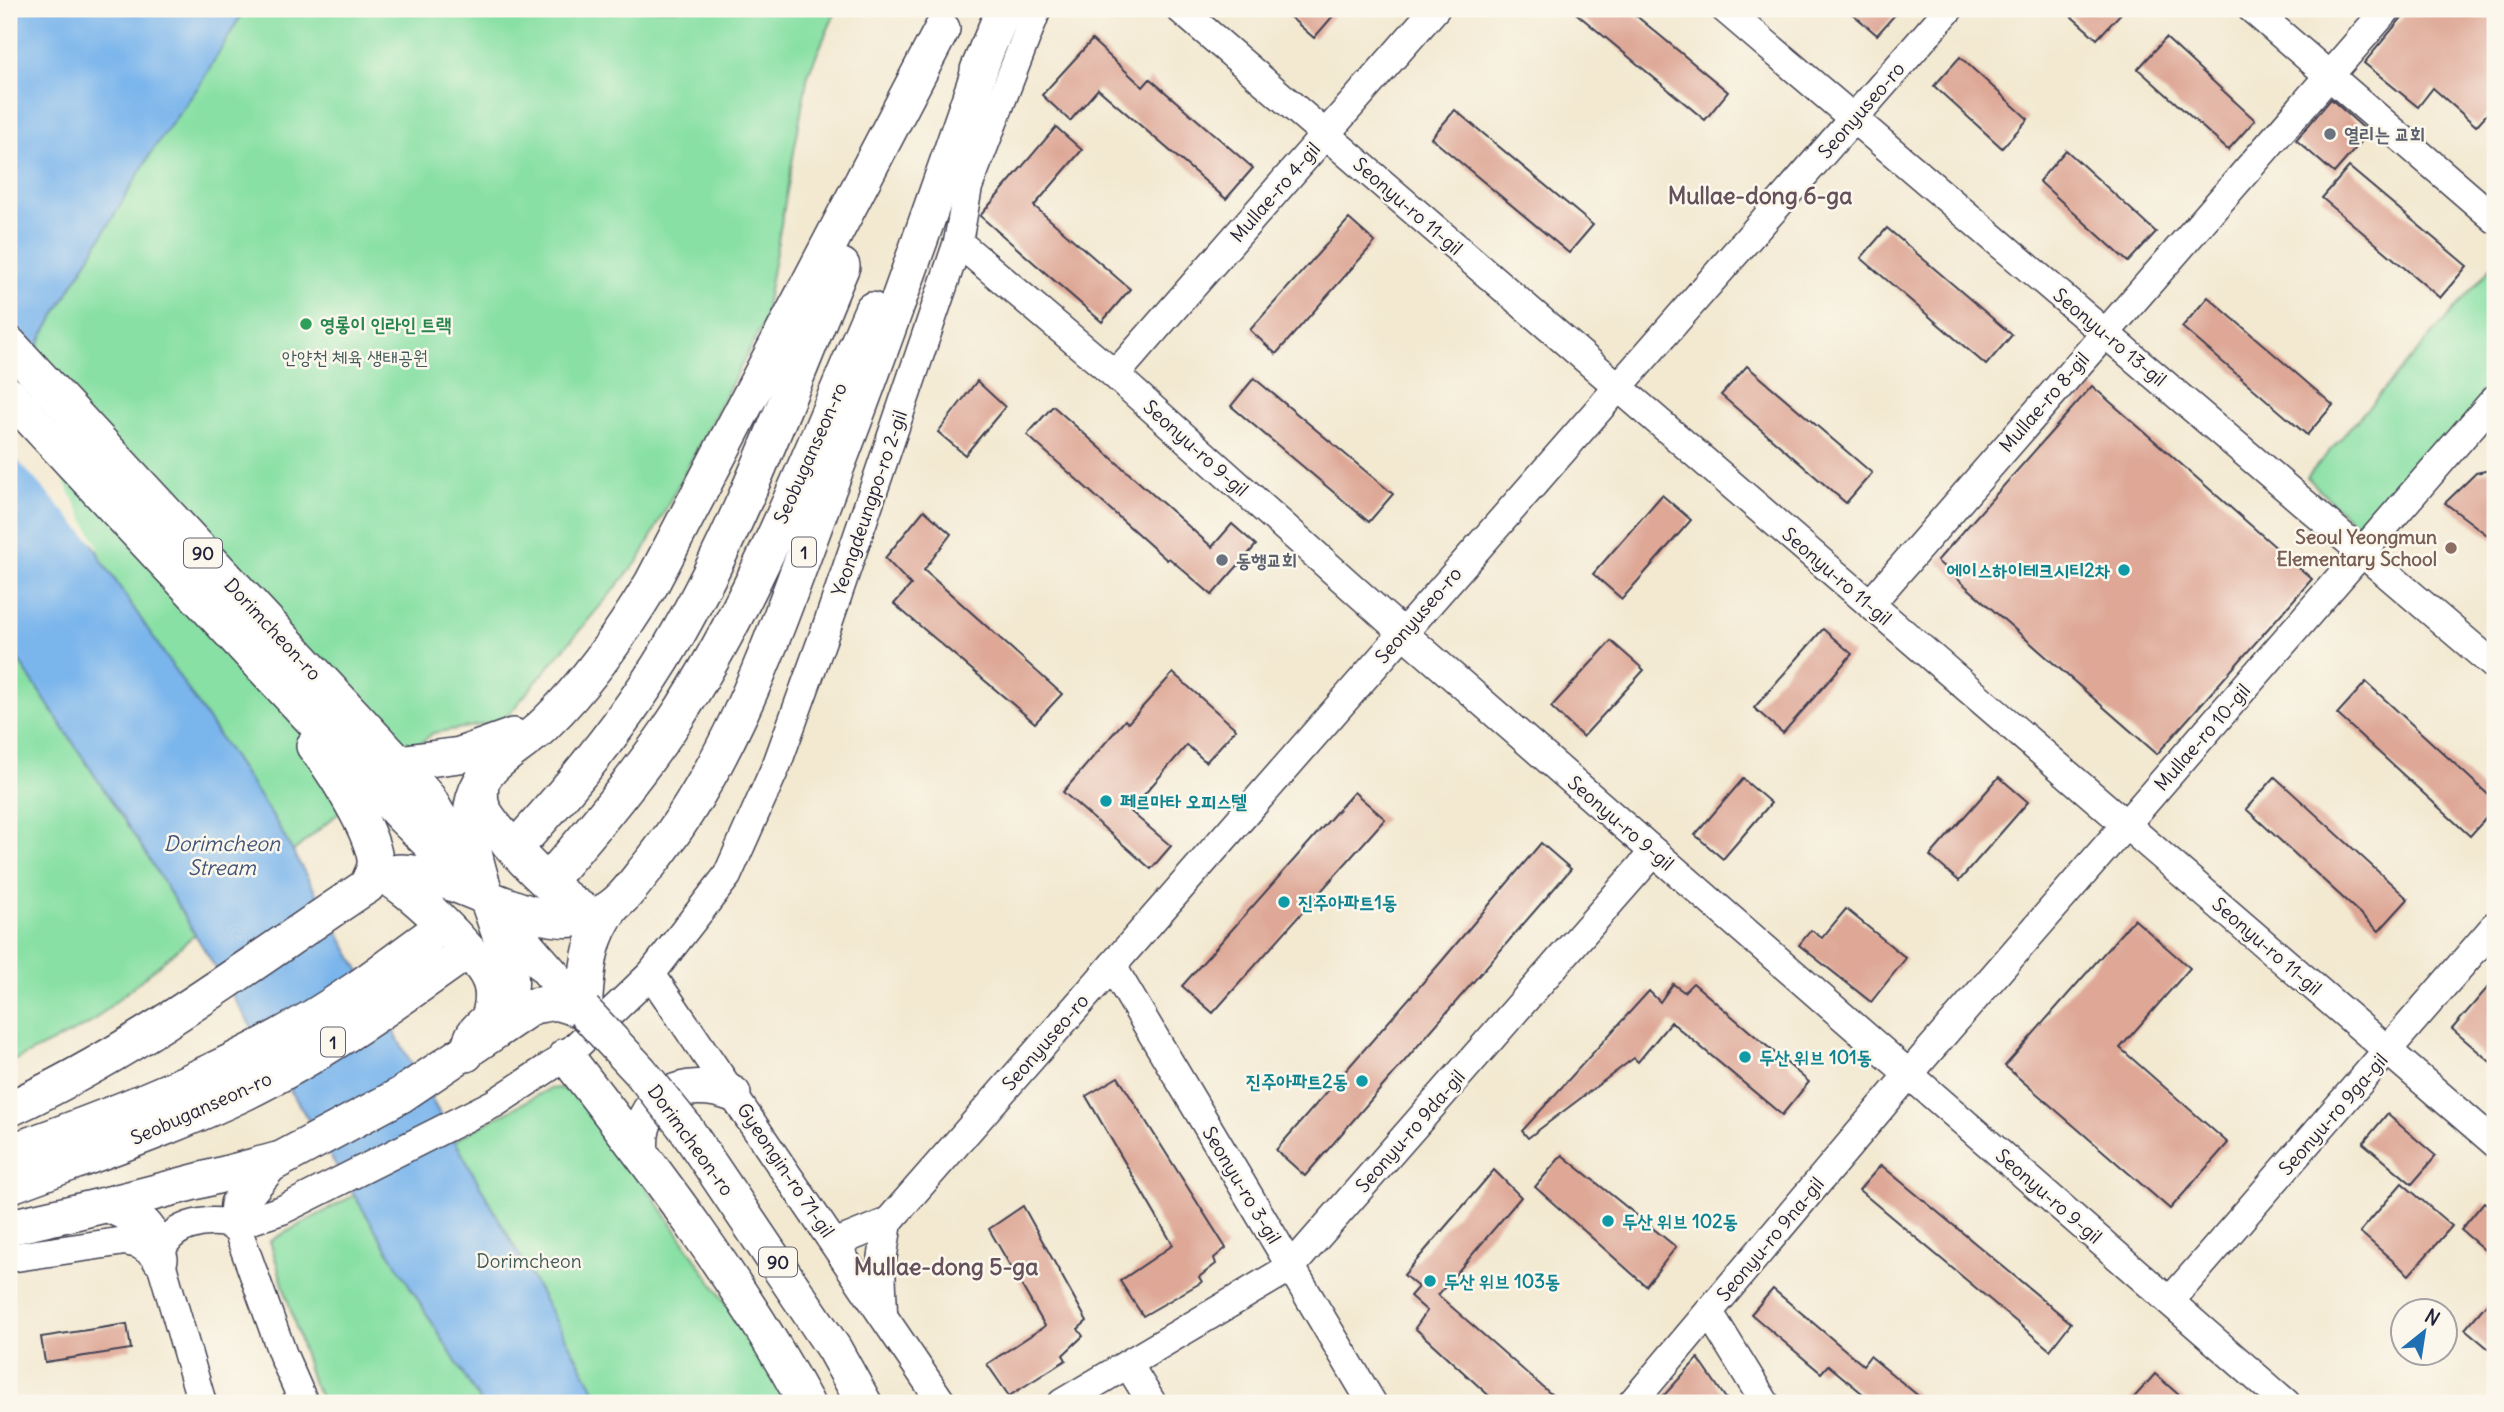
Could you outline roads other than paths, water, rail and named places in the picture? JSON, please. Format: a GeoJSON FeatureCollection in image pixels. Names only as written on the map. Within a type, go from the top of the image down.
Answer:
{"type":"FeatureCollection","features":[{"type":"Feature","properties":{"kind":"main road","name":"Seobuganseon-ro"},"geometry":{"type":"LineString","coordinates":[[561,866],[613,805],[661,739],[718,647],[781,518],[1004,9]]}},
{"type":"Feature","properties":{"kind":"main road"},"geometry":{"type":"LineString","coordinates":[[467,1054],[475,1034],[505,1003],[510,979],[510,963],[487,900],[472,827],[474,799],[483,777],[491,765],[518,748],[546,723],[603,656],[652,583],[947,19]]}},
{"type":"Feature","properties":{"kind":"main road"},"geometry":{"type":"LineString","coordinates":[[528,834],[571,786],[634,705],[680,630],[737,516],[947,19]]}},
{"type":"Feature","properties":{"kind":"main road","name":"1"},"geometry":{"type":"LineString","coordinates":[[584,1011],[592,941],[604,911],[670,836],[734,726],[767,651],[904,291],[987,48]]}},
{"type":"Feature","properties":{"kind":"main road","name":"Dorimcheon-ro"},"geometry":{"type":"LineString","coordinates":[[9,344],[403,817],[487,900],[640,1071],[684,1126],[834,1349],[864,1403]]}},
{"type":"Feature","properties":{"kind":"main road","name":"Dorimcheon-ro"},"geometry":{"type":"LineString","coordinates":[[9,395],[258,663],[374,783]]}},
{"type":"Feature","properties":{"kind":"main road"},"geometry":{"type":"LineString","coordinates":[[373,880],[375,865],[371,843],[374,783],[546,723]]}},
{"type":"Feature","properties":{"kind":"main road"},"geometry":{"type":"LineString","coordinates":[[483,777],[480,798],[491,821],[569,903],[583,912],[604,911]]}},
{"type":"Feature","properties":{"kind":"main road"},"geometry":{"type":"LineString","coordinates":[[373,880],[414,874],[487,900],[560,918],[604,911]]}},
{"type":"Feature","properties":{"kind":"main road"},"geometry":{"type":"LineString","coordinates":[[9,1109],[68,1079],[172,1016],[373,880],[389,877],[406,888],[486,974],[493,1003],[488,1021]]}},
{"type":"Feature","properties":{"kind":"main road","name":"Seobuganseon-ro"},"geometry":{"type":"LineString","coordinates":[[9,1152],[194,1077],[271,1040],[354,992],[428,937]]}},
{"type":"Feature","properties":{"kind":"main road","name":"Seobuganseon-ro"},"geometry":{"type":"LineString","coordinates":[[9,1186],[207,1110],[296,1065],[379,1015],[452,962]]}},
{"type":"Feature","properties":{"kind":"main road"},"geometry":{"type":"LineString","coordinates":[[236,1225],[236,1211],[242,1197],[264,1171],[280,1159],[401,1095],[467,1054],[533,1006],[556,1002],[584,1011]]}},
{"type":"Feature","properties":{"kind":"main road"},"geometry":{"type":"LineString","coordinates":[[566,1056],[710,1247],[778,1352],[806,1403]]}},
{"type":"Feature","properties":{"kind":"main road"},"geometry":{"type":"LineString","coordinates":[[641,1153],[643,1123],[655,1105],[670,1093],[692,1085],[712,1086],[733,1094]]}},
{"type":"Feature","properties":{"kind":"main road"},"geometry":{"type":"LineString","coordinates":[[9,1227],[111,1206],[144,1194],[280,1159]]}},
{"type":"Feature","properties":{"kind":"main road"},"geometry":{"type":"LineString","coordinates":[[111,1206],[137,1217],[148,1226],[160,1259]]}},
{"type":"Feature","properties":{"kind":"street","name":"Yeongdeungpo-ro 2-gil"},"geometry":{"type":"LineString","coordinates":[[236,1225],[297,1203],[495,1103],[566,1056],[651,974],[727,876],[747,835],[826,629],[958,242],[968,187],[1037,9]]}},
{"type":"Feature","properties":{"kind":"street","name":"Seonyu-ro 11-gil"},"geometry":{"type":"LineString","coordinates":[[1180,9],[2495,1143]]}},
{"type":"Feature","properties":{"kind":"street","name":"Mullae-ro 4-gil"},"geometry":{"type":"LineString","coordinates":[[1115,375],[1435,9]]}},
{"type":"Feature","properties":{"kind":"street","name":"Seonyu-ro 13-gil"},"geometry":{"type":"LineString","coordinates":[[1725,9],[2495,666]]}},
{"type":"Feature","properties":{"kind":"street","name":"Seonyuseo-ro"},"geometry":{"type":"LineString","coordinates":[[835,1243],[888,1222],[1948,9]]}},
{"type":"Feature","properties":{"kind":"street"},"geometry":{"type":"LineString","coordinates":[[2252,9],[2495,219]]}},
{"type":"Feature","properties":{"kind":"street","name":"Mullae-ro 8-gil"},"geometry":{"type":"LineString","coordinates":[[1870,604],[2387,9]]}},
{"type":"Feature","properties":{"kind":"street","name":"Seonyu-ro 9-gil"},"geometry":{"type":"LineString","coordinates":[[958,242],[1115,375],[1403,633],[2286,1403]]}},
{"type":"Feature","properties":{"kind":"street","name":"Mullae-ro 10-gil"},"geometry":{"type":"LineString","coordinates":[[1909,1074],[2495,399]]}},
{"type":"Feature","properties":{"kind":"street","name":"Seonyu-ro 9da-gil"},"geometry":{"type":"LineString","coordinates":[[1062,1403],[1291,1267],[1654,852]]}},
{"type":"Feature","properties":{"kind":"street","name":"Seonyu-ro 9ga-gil"},"geometry":{"type":"LineString","coordinates":[[2170,1301],[2495,926]]}},
{"type":"Feature","properties":{"kind":"street","name":"Seonyu-ro 3-gil"},"geometry":{"type":"LineString","coordinates":[[1112,966],[1372,1403]]}},
{"type":"Feature","properties":{"kind":"street","name":"Gyeongin-ro 71-gil"},"geometry":{"type":"LineString","coordinates":[[651,974],[883,1312],[942,1403]]}},
{"type":"Feature","properties":{"kind":"street","name":"Seonyu-ro 9na-gil"},"geometry":{"type":"LineString","coordinates":[[1632,1403],[1909,1074]]}},
{"type":"Feature","properties":{"kind":"street"},"geometry":{"type":"LineString","coordinates":[[202,1403],[160,1259],[166,1240],[180,1229],[206,1222],[236,1225],[283,1355],[304,1403]]}},
{"type":"Feature","properties":{"kind":"street"},"geometry":{"type":"LineString","coordinates":[[883,1312],[881,1267],[888,1222]]}},
{"type":"Feature","properties":{"kind":"street"},"geometry":{"type":"LineString","coordinates":[[9,1258],[125,1241],[139,1244],[160,1259]]}},
{"type":"Feature","properties":{"kind":"street"},"geometry":{"type":"LineString","coordinates":[[1709,1312],[1765,1403]]}},
{"type":"Feature","properties":{"kind":"street"},"geometry":{"type":"LineString","coordinates":[[1128,1364],[1152,1403]]}},
{"type":"Feature","properties":{"kind":"water","name":"Dorimcheon Stream"},"geometry":{"type":"Polygon","coordinates":[[[12,9],[245,9],[199,86],[154,148],[42,337],[16,395],[101,559],[275,820],[602,1403],[481,1403],[140,844],[9,646],[9,13],[12,9]]]}},
{"type":"Feature","properties":{"kind":"tunnel"},"geometry":{"type":"LineString","coordinates":[[428,937],[496,871],[528,834]]}},
{"type":"Feature","properties":{"kind":"place","name":"열리는 교회"},"geometry":{"type":"Point","coordinates":[2330,134]}},
{"type":"Feature","properties":{"kind":"place","name":"영롱이 인라인 트랙"},"geometry":{"type":"Point","coordinates":[306,324]}},
{"type":"Feature","properties":{"kind":"place","name":"Seoul Yeongmun Elementary School"},"geometry":{"type":"Point","coordinates":[2451,548]}},
{"type":"Feature","properties":{"kind":"place","name":"동행교회"},"geometry":{"type":"Point","coordinates":[1222,560]}},
{"type":"Feature","properties":{"kind":"place","name":"에이스하이테크시티2차"},"geometry":{"type":"Point","coordinates":[2124,570]}},
{"type":"Feature","properties":{"kind":"place","name":"페르마타 오피스텔"},"geometry":{"type":"Point","coordinates":[1106,801]}},
{"type":"Feature","properties":{"kind":"place","name":"진주아파트1동"},"geometry":{"type":"Point","coordinates":[1284,902]}},
{"type":"Feature","properties":{"kind":"place","name":"두산 위브 101동"},"geometry":{"type":"Point","coordinates":[1745,1057]}},
{"type":"Feature","properties":{"kind":"place","name":"진주아파트2동"},"geometry":{"type":"Point","coordinates":[1362,1081]}},
{"type":"Feature","properties":{"kind":"place","name":"두산 위브 102동"},"geometry":{"type":"Point","coordinates":[1608,1221]}},
{"type":"Feature","properties":{"kind":"place","name":"두산 위브 103동"},"geometry":{"type":"Point","coordinates":[1430,1281]}},
{"type":"Feature","properties":{"kind":"district","name":"Mullae-dong 6-ga"},"geometry":{"type":"Point","coordinates":[1760,195]}},
{"type":"Feature","properties":{"kind":"district","name":"Mullae-dong 5-ga"},"geometry":{"type":"Point","coordinates":[946,1266]}},
{"type":"Feature","properties":{"kind":"park label","name":"안양천 체육 생태공원"},"geometry":{"type":"Point","coordinates":[355,357]}},
{"type":"Feature","properties":{"kind":"park label","name":"Dorimcheon"},"geometry":{"type":"Point","coordinates":[529,1261]}}]}
